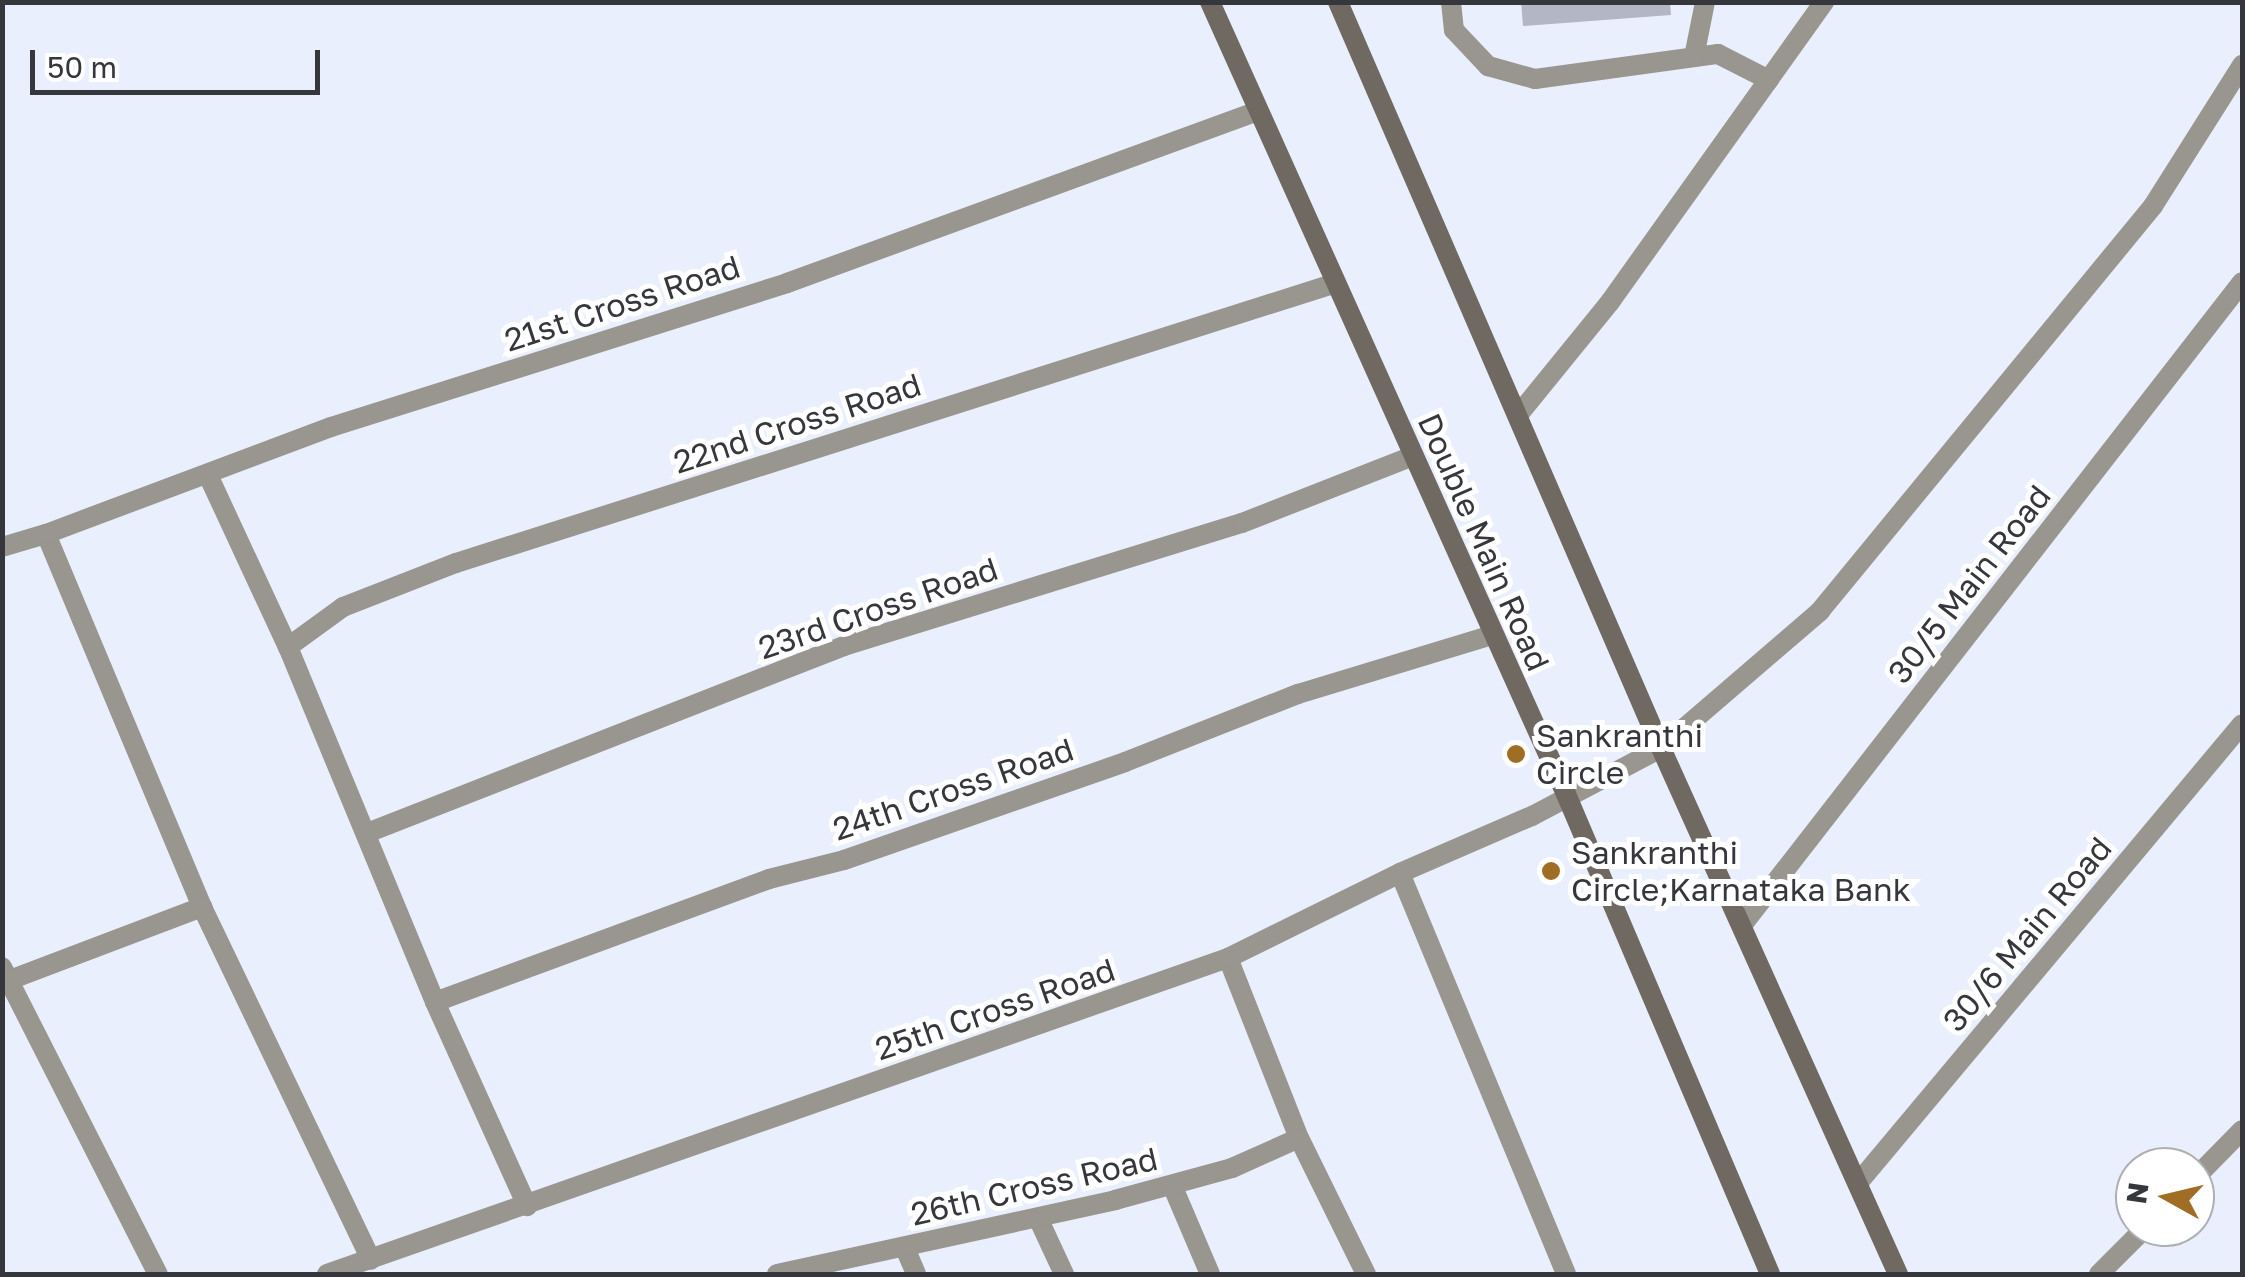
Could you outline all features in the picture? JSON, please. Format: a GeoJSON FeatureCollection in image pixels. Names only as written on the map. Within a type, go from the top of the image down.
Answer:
{"type":"FeatureCollection","features":[{"type":"Feature","properties":{"kind":"street","name":"Double Main Road"},"geometry":{"type":"LineString","coordinates":[[1210,2],[1566,794],[1770,1274]]}},
{"type":"Feature","properties":{"kind":"street"},"geometry":{"type":"LineString","coordinates":[[1338,2],[1662,748],[1898,1274]]}},
{"type":"Feature","properties":{"kind":"street"},"geometry":{"type":"LineString","coordinates":[[1451,2],[1454,30],[1488,66],[1535,79],[1718,54],[1770,80]]}},
{"type":"Feature","properties":{"kind":"street"},"geometry":{"type":"LineString","coordinates":[[1694,56],[1704,2]]}},
{"type":"Feature","properties":{"kind":"street"},"geometry":{"type":"LineString","coordinates":[[1519,414],[1610,302],[1824,2]]}},
{"type":"Feature","properties":{"kind":"street","name":"25th Cross Road"},"geometry":{"type":"LineString","coordinates":[[326,1274],[1228,958],[1400,874],[1532,816],[1566,794],[1662,748],[1820,612],[2153,206],[2242,64]]}},
{"type":"Feature","properties":{"kind":"street","name":"21st Cross Road"},"geometry":{"type":"LineString","coordinates":[[2,547],[331,427],[787,282],[1258,111]]}},
{"type":"Feature","properties":{"kind":"street","name":"30/5 Main Road"},"geometry":{"type":"LineString","coordinates":[[1744,924],[2242,282]]}},
{"type":"Feature","properties":{"kind":"street","name":"22nd Cross Road"},"geometry":{"type":"LineString","coordinates":[[288,647],[343,607],[456,563],[1336,283]]}},
{"type":"Feature","properties":{"kind":"street","name":"23rd Cross Road"},"geometry":{"type":"LineString","coordinates":[[367,832],[844,646],[1242,523],[1413,456]]}},
{"type":"Feature","properties":{"kind":"street"},"geometry":{"type":"LineString","coordinates":[[208,474],[288,647],[434,1002],[527,1206]]}},
{"type":"Feature","properties":{"kind":"street"},"geometry":{"type":"LineString","coordinates":[[46,534],[202,907],[371,1260]]}},
{"type":"Feature","properties":{"kind":"street","name":"24th Cross Road"},"geometry":{"type":"LineString","coordinates":[[434,1002],[769,879],[844,860],[1125,762],[1298,694],[1492,634]]}},
{"type":"Feature","properties":{"kind":"street","name":"30/6 Main Road"},"geometry":{"type":"LineString","coordinates":[[1858,1182],[2242,724]]}},
{"type":"Feature","properties":{"kind":"street"},"geometry":{"type":"LineString","coordinates":[[1400,874],[1566,1274]]}},
{"type":"Feature","properties":{"kind":"street"},"geometry":{"type":"LineString","coordinates":[[158,1274],[5,974],[202,907]]}},
{"type":"Feature","properties":{"kind":"street"},"geometry":{"type":"LineString","coordinates":[[1228,958],[1299,1138],[1366,1274]]}},
{"type":"Feature","properties":{"kind":"street"},"geometry":{"type":"LineString","coordinates":[[2215,1158],[2242,1130]]}},
{"type":"Feature","properties":{"kind":"street","name":"26th Cross Road"},"geometry":{"type":"LineString","coordinates":[[777,1274],[1172,1185],[1232,1168],[1299,1138]]}},
{"type":"Feature","properties":{"kind":"street"},"geometry":{"type":"LineString","coordinates":[[1172,1185],[1210,1274]]}},
{"type":"Feature","properties":{"kind":"street"},"geometry":{"type":"LineString","coordinates":[[1038,1218],[1064,1274]]}},
{"type":"Feature","properties":{"kind":"street"},"geometry":{"type":"LineString","coordinates":[[2099,1274],[2126,1247]]}},
{"type":"Feature","properties":{"kind":"street"},"geometry":{"type":"LineString","coordinates":[[905,1248],[916,1274]]}},
{"type":"Feature","properties":{"kind":"building"},"geometry":{"type":"Polygon","coordinates":[[[1521,2],[1670,2],[1671,15],[1523,26],[1521,2]]]}},
{"type":"Feature","properties":{"kind":"place","name":"Sankranthi Circle"},"geometry":{"type":"Point","coordinates":[1516,754]}},
{"type":"Feature","properties":{"kind":"place","name":"Sankranthi Circle;Karnataka Bank"},"geometry":{"type":"Point","coordinates":[1551,871]}}]}
